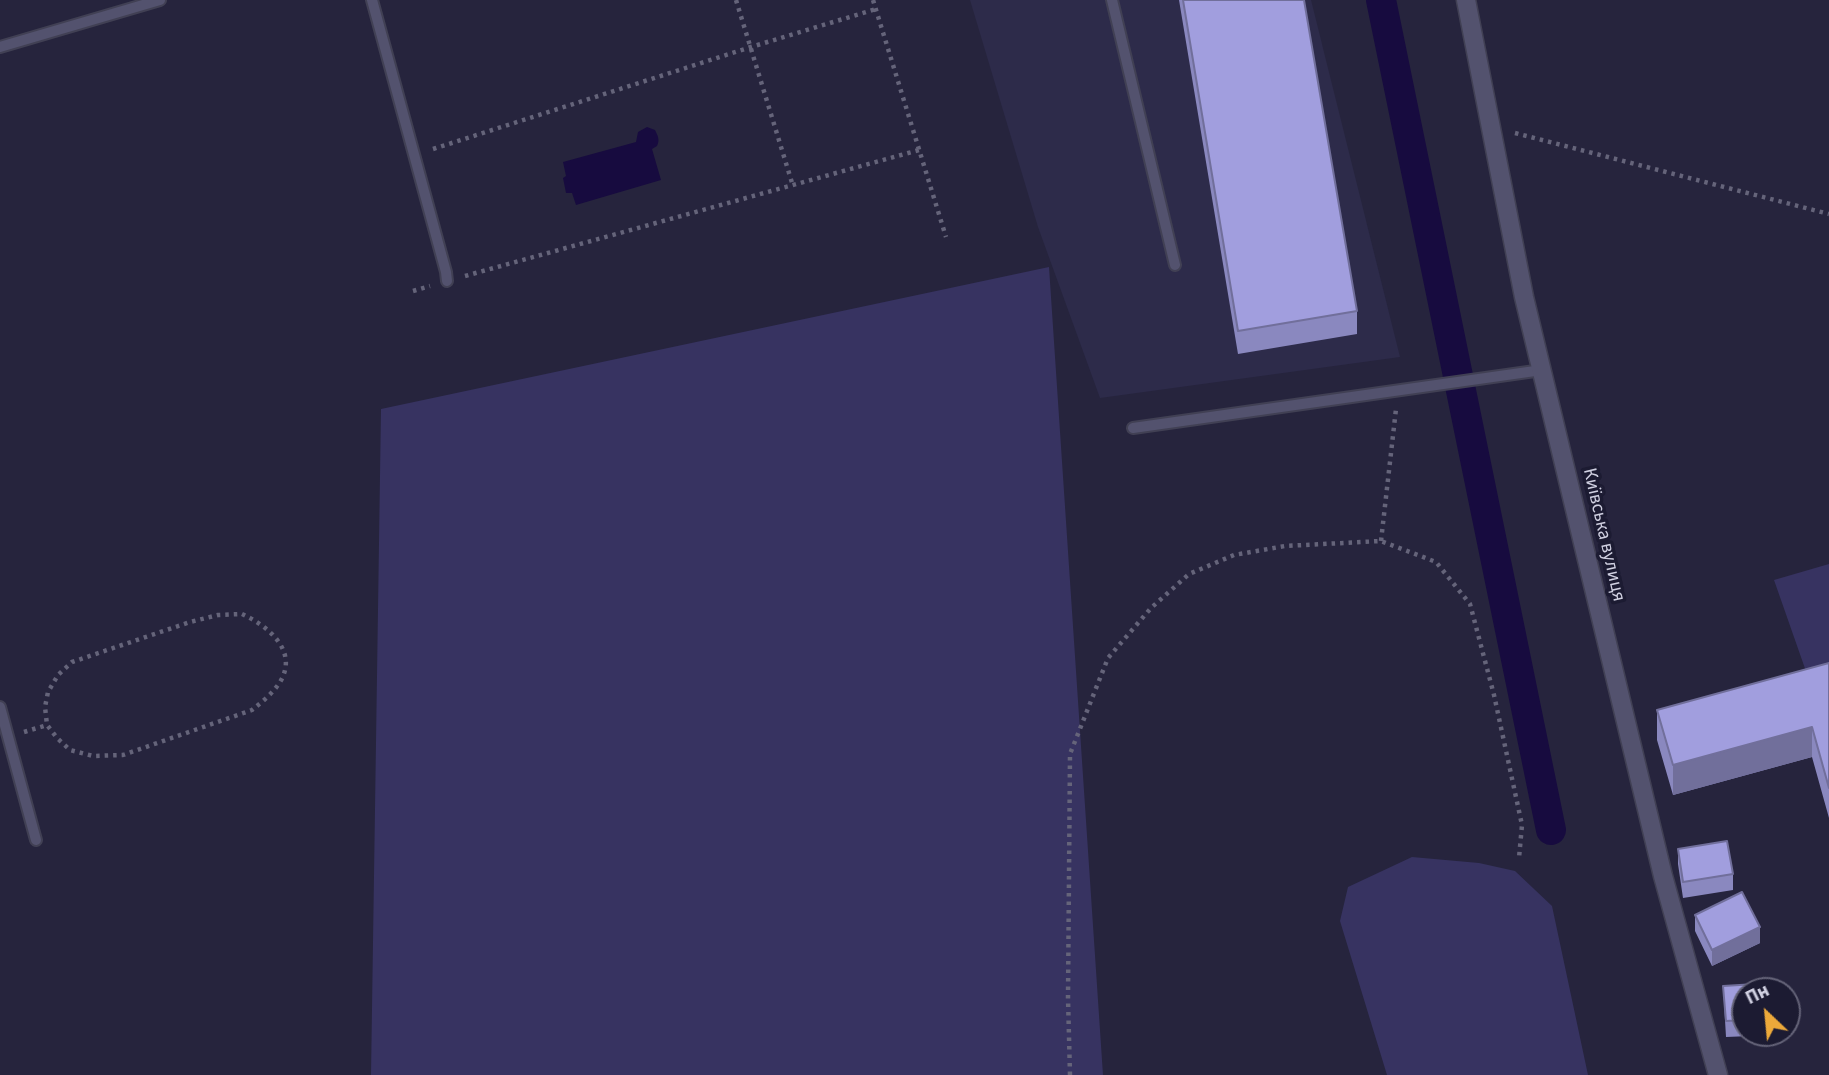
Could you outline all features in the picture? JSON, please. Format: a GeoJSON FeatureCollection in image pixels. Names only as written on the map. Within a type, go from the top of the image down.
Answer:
{"type":"FeatureCollection","features":[{"type":"Feature","properties":{"kind":"street","name":"Київська вулиця"},"geometry":{"type":"LineString","coordinates":[[1466,0],[1524,297],[1663,876],[1718,1075]]}},
{"type":"Feature","properties":{"kind":"lane"},"geometry":{"type":"LineString","coordinates":[[0,47],[160,0]]}},
{"type":"Feature","properties":{"kind":"lane"},"geometry":{"type":"LineString","coordinates":[[372,0],[447,281]]}},
{"type":"Feature","properties":{"kind":"lane"},"geometry":{"type":"LineString","coordinates":[[1112,0],[1175,265]]}},
{"type":"Feature","properties":{"kind":"lane"},"geometry":{"type":"LineString","coordinates":[[1133,428],[1542,370]]}},
{"type":"Feature","properties":{"kind":"lane"},"geometry":{"type":"LineString","coordinates":[[0,707],[36,840]]}},
{"type":"Feature","properties":{"kind":"path"},"geometry":{"type":"LineString","coordinates":[[736,0],[793,186]]}},
{"type":"Feature","properties":{"kind":"path"},"geometry":{"type":"LineString","coordinates":[[873,0],[946,237]]}},
{"type":"Feature","properties":{"kind":"path"},"geometry":{"type":"LineString","coordinates":[[414,155],[876,9]]}},
{"type":"Feature","properties":{"kind":"path"},"geometry":{"type":"LineString","coordinates":[[1490,126],[1829,214]]}},
{"type":"Feature","properties":{"kind":"path"},"geometry":{"type":"LineString","coordinates":[[413,291],[919,150]]}},
{"type":"Feature","properties":{"kind":"path"},"geometry":{"type":"LineString","coordinates":[[1381,541],[1398,391]]}},
{"type":"Feature","properties":{"kind":"path"},"geometry":{"type":"LineString","coordinates":[[1070,1075],[1070,754],[1108,658],[1151,608],[1189,574],[1234,555],[1285,546],[1381,541],[1436,562],[1469,604],[1494,695],[1522,825],[1519,858]]}},
{"type":"Feature","properties":{"kind":"path"},"geometry":{"type":"LineString","coordinates":[[242,614],[260,622],[285,652],[285,671],[279,683],[252,710],[123,755],[93,756],[70,750],[47,725],[45,707],[48,692],[58,675],[72,662],[218,615],[242,614]]}},
{"type":"Feature","properties":{"kind":"shaded area"},"geometry":{"type":"Polygon","coordinates":[[[970,0],[1311,0],[1400,357],[1100,398],[1038,227],[970,0]]]}},
{"type":"Feature","properties":{"kind":"shaded area"},"geometry":{"type":"Polygon","coordinates":[[[647,127],[655,130],[658,138],[657,146],[652,149],[661,180],[576,205],[572,193],[566,193],[563,162],[636,142],[638,132],[647,127]]]}},
{"type":"Feature","properties":{"kind":"shaded area"},"geometry":{"type":"Polygon","coordinates":[[[1049,267],[1103,1075],[371,1075],[381,409],[1049,267]]]}},
{"type":"Feature","properties":{"kind":"shaded area"},"geometry":{"type":"Polygon","coordinates":[[[1829,564],[1829,737],[1774,580],[1829,564]]]}},
{"type":"Feature","properties":{"kind":"shaded area"},"geometry":{"type":"Polygon","coordinates":[[[1412,857],[1479,863],[1515,871],[1552,906],[1588,1075],[1387,1075],[1340,921],[1348,887],[1412,857]]]}},
{"type":"Feature","properties":{"kind":"building"},"geometry":{"type":"Polygon","coordinates":[[[1183,0],[1304,0],[1357,311],[1238,331],[1183,0]]]}},
{"type":"Feature","properties":{"kind":"building"},"geometry":{"type":"Polygon","coordinates":[[[1829,663],[1829,788],[1812,727],[1673,765],[1657,710],[1829,663]]]}},
{"type":"Feature","properties":{"kind":"building"},"geometry":{"type":"Polygon","coordinates":[[[1727,841],[1733,874],[1683,882],[1678,849],[1727,841]]]}},
{"type":"Feature","properties":{"kind":"building"},"geometry":{"type":"Polygon","coordinates":[[[1742,892],[1760,927],[1712,950],[1695,915],[1742,892]]]}},
{"type":"Feature","properties":{"kind":"building"},"geometry":{"type":"Polygon","coordinates":[[[1723,986],[1731,986],[1731,1021],[1726,1021],[1723,986]]]}},
{"type":"Feature","properties":{"kind":"waterway"},"geometry":{"type":"LineString","coordinates":[[1381,0],[1551,830]]}}]}
